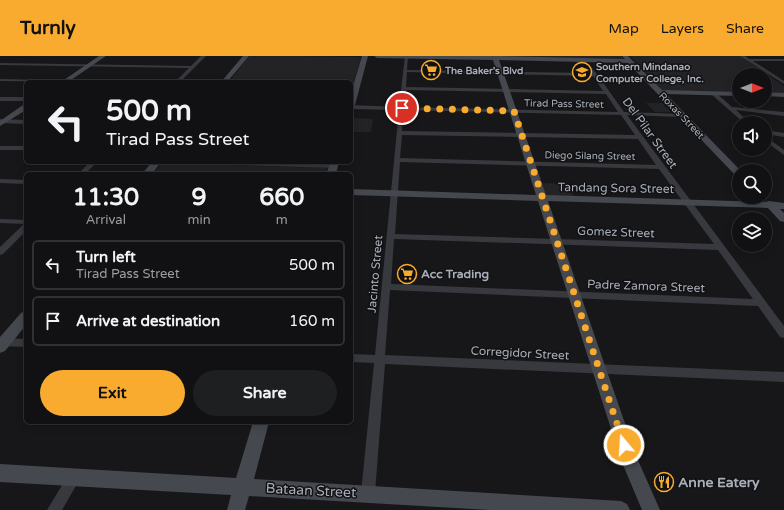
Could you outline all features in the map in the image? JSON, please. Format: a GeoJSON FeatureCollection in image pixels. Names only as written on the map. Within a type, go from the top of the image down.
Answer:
{"type":"FeatureCollection","features":[{"type":"Feature","properties":{"kind":"street"},"geometry":{"type":"LineString","coordinates":[[67,80],[103,56]]}},
{"type":"Feature","properties":{"kind":"street"},"geometry":{"type":"LineString","coordinates":[[179,80],[204,56]]}},
{"type":"Feature","properties":{"kind":"street"},"geometry":{"type":"LineString","coordinates":[[226,80],[246,56]]}},
{"type":"Feature","properties":{"kind":"street"},"geometry":{"type":"LineString","coordinates":[[353,99],[365,56]]}},
{"type":"Feature","properties":{"kind":"street"},"geometry":{"type":"LineString","coordinates":[[377,56],[496,57],[583,60],[627,58]]}},
{"type":"Feature","properties":{"kind":"street"},"geometry":{"type":"LineString","coordinates":[[742,56],[784,84]]}},
{"type":"Feature","properties":{"kind":"street","name":"Jacinto Street"},"geometry":{"type":"LineString","coordinates":[[368,494],[406,57]]}},
{"type":"Feature","properties":{"kind":"street"},"geometry":{"type":"LineString","coordinates":[[496,57],[629,460],[651,510]]}},
{"type":"Feature","properties":{"kind":"street","name":"Roxas Street"},"geometry":{"type":"LineString","coordinates":[[627,58],[732,167]]}},
{"type":"Feature","properties":{"kind":"street","name":"Del Pilar Street"},"geometry":{"type":"LineString","coordinates":[[583,60],[784,334]]}},
{"type":"Feature","properties":{"kind":"street"},"geometry":{"type":"LineString","coordinates":[[748,60],[784,60]]}},
{"type":"Feature","properties":{"kind":"street"},"geometry":{"type":"LineString","coordinates":[[0,64],[192,67]]}},
{"type":"Feature","properties":{"kind":"street"},"geometry":{"type":"LineString","coordinates":[[405,71],[595,75]]}},
{"type":"Feature","properties":{"kind":"street"},"geometry":{"type":"LineString","coordinates":[[0,80],[24,81]]}},
{"type":"Feature","properties":{"kind":"street"},"geometry":{"type":"LineString","coordinates":[[404,88],[608,93]]}},
{"type":"Feature","properties":{"kind":"street"},"geometry":{"type":"LineString","coordinates":[[659,92],[732,94]]}},
{"type":"Feature","properties":{"kind":"street"},"geometry":{"type":"LineString","coordinates":[[713,93],[739,116]]}},
{"type":"Feature","properties":{"kind":"street"},"geometry":{"type":"LineString","coordinates":[[772,94],[784,95]]}},
{"type":"Feature","properties":{"kind":"street"},"geometry":{"type":"LineString","coordinates":[[0,99],[24,99]]}},
{"type":"Feature","properties":{"kind":"street","name":"Tirad Pass Street"},"geometry":{"type":"LineString","coordinates":[[353,106],[681,115]]}},
{"type":"Feature","properties":{"kind":"street"},"geometry":{"type":"LineString","coordinates":[[1,122],[24,108]]}},
{"type":"Feature","properties":{"kind":"street"},"geometry":{"type":"LineString","coordinates":[[729,108],[784,114]]}},
{"type":"Feature","properties":{"kind":"street"},"geometry":{"type":"LineString","coordinates":[[1,122],[24,122]]}},
{"type":"Feature","properties":{"kind":"street"},"geometry":{"type":"LineString","coordinates":[[400,133],[640,137]]}},
{"type":"Feature","properties":{"kind":"street"},"geometry":{"type":"LineString","coordinates":[[772,133],[784,134]]}},
{"type":"Feature","properties":{"kind":"street"},"geometry":{"type":"LineString","coordinates":[[772,144],[784,153]]}},
{"type":"Feature","properties":{"kind":"street"},"geometry":{"type":"LineString","coordinates":[[0,148],[24,148]]}},
{"type":"Feature","properties":{"kind":"street","name":"Diego Silang Street"},"geometry":{"type":"LineString","coordinates":[[397,160],[661,167]]}},
{"type":"Feature","properties":{"kind":"street"},"geometry":{"type":"LineString","coordinates":[[83,172],[92,164]]}},
{"type":"Feature","properties":{"kind":"street"},"geometry":{"type":"LineString","coordinates":[[148,172],[155,164]]}},
{"type":"Feature","properties":{"kind":"street"},"geometry":{"type":"LineString","coordinates":[[258,164],[333,167]]}},
{"type":"Feature","properties":{"kind":"street"},"geometry":{"type":"LineString","coordinates":[[0,181],[24,182]]}},
{"type":"Feature","properties":{"kind":"street","name":"Tandang Sora Street"},"geometry":{"type":"LineString","coordinates":[[353,192],[784,206]]}},
{"type":"Feature","properties":{"kind":"street"},"geometry":{"type":"LineString","coordinates":[[770,205],[784,219]]}},
{"type":"Feature","properties":{"kind":"street"},"geometry":{"type":"LineString","coordinates":[[0,221],[24,222]]}},
{"type":"Feature","properties":{"kind":"street"},"geometry":{"type":"LineString","coordinates":[[0,252],[24,229]]}},
{"type":"Feature","properties":{"kind":"street","name":"Gomez Street"},"geometry":{"type":"LineString","coordinates":[[391,236],[720,247]]}},
{"type":"Feature","properties":{"kind":"street","name":"Padre Zamora Street"},"geometry":{"type":"LineString","coordinates":[[386,287],[761,303]]}},
{"type":"Feature","properties":{"kind":"street"},"geometry":{"type":"LineString","coordinates":[[1,343],[24,318]]}},
{"type":"Feature","properties":{"kind":"street"},"geometry":{"type":"LineString","coordinates":[[1,343],[24,343]]}},
{"type":"Feature","properties":{"kind":"street","name":"Corregidor Street"},"geometry":{"type":"LineString","coordinates":[[353,358],[784,378]]}},
{"type":"Feature","properties":{"kind":"street"},"geometry":{"type":"LineString","coordinates":[[236,510],[260,424]]}},
{"type":"Feature","properties":{"kind":"street","name":"Bataan Street"},"geometry":{"type":"LineString","coordinates":[[0,473],[368,494],[508,506],[621,510]]}},
{"type":"Feature","properties":{"kind":"street"},"geometry":{"type":"LineString","coordinates":[[54,510],[75,477]]}},
{"type":"Feature","properties":{"kind":"shaded area"},"geometry":{"type":"Polygon","coordinates":[[[249,56],[361,57],[353,87],[353,80],[231,80],[249,56]]]}},
{"type":"Feature","properties":{"kind":"shaded area"},"geometry":{"type":"Polygon","coordinates":[[[500,56],[621,56],[624,59],[501,57],[500,56]]]}},
{"type":"Feature","properties":{"kind":"shaded area"},"geometry":{"type":"Polygon","coordinates":[[[630,56],[740,56],[758,68],[732,68],[732,93],[663,91],[630,56]]]}},
{"type":"Feature","properties":{"kind":"shaded area"},"geometry":{"type":"Polygon","coordinates":[[[772,78],[784,86],[784,94],[772,93],[772,78]]]}},
{"type":"Feature","properties":{"kind":"shaded area"},"geometry":{"type":"Polygon","coordinates":[[[646,103],[662,103],[671,112],[655,112],[646,103]]]}},
{"type":"Feature","properties":{"kind":"shaded area"},"geometry":{"type":"Polygon","coordinates":[[[353,118],[373,119],[371,132],[353,132],[353,118]]]}},
{"type":"Feature","properties":{"kind":"shaded area"},"geometry":{"type":"Polygon","coordinates":[[[161,164],[327,168],[326,172],[155,172],[161,164]]]}},
{"type":"Feature","properties":{"kind":"shaded area"},"geometry":{"type":"Polygon","coordinates":[[[542,183],[569,184],[574,197],[546,196],[542,183]]]}},
{"type":"Feature","properties":{"kind":"place","name":"The Baker’s Blvd"},"geometry":{"type":"Point","coordinates":[431,70]}},
{"type":"Feature","properties":{"kind":"place","name":"Southern Mindanao Computer College, Inc."},"geometry":{"type":"Point","coordinates":[582,72]}},
{"type":"Feature","properties":{"kind":"place","name":"Acc Trading"},"geometry":{"type":"Point","coordinates":[407,274]}},
{"type":"Feature","properties":{"kind":"place","name":"Anne Eatery"},"geometry":{"type":"Point","coordinates":[664,482]}},
{"type":"Feature","properties":{"kind":"route"},"geometry":{"type":"LineString","coordinates":[[402,108],[514,111],[624,445]]}}]}
